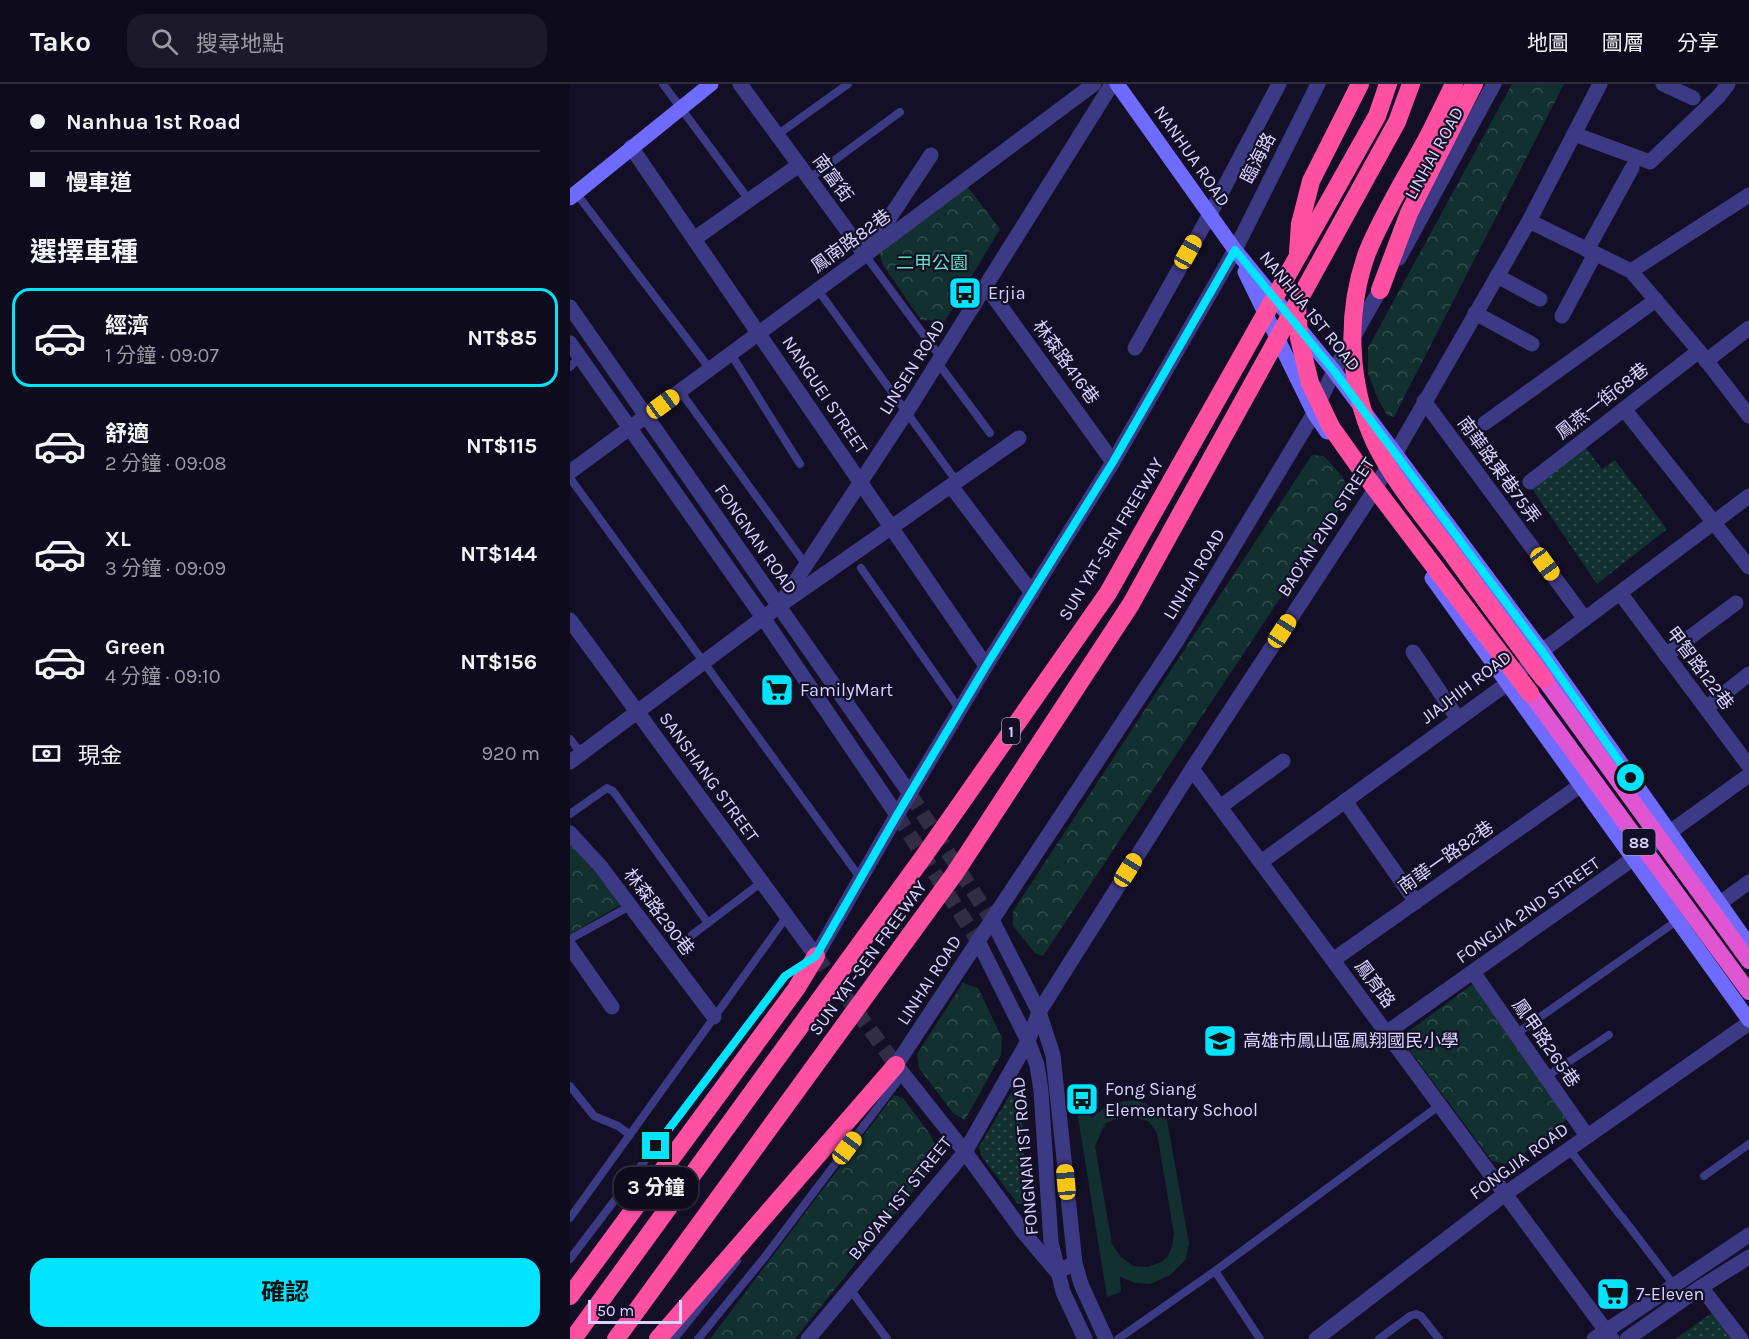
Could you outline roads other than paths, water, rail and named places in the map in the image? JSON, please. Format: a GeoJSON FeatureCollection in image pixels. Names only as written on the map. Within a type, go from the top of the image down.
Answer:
{"type":"FeatureCollection","features":[{"type":"Feature","properties":{"kind":"highway"},"geometry":{"type":"LineString","coordinates":[[1360,84],[1311,181],[1300,224],[1296,271],[1298,321],[1310,383],[1331,427],[1365,475],[1530,693]]}},
{"type":"Feature","properties":{"kind":"highway","name":"SUN YAT-SEN FREEWAY"},"geometry":{"type":"LineString","coordinates":[[573,1339],[924,856],[1108,593],[1377,116],[1388,84]]}},
{"type":"Feature","properties":{"kind":"highway","name":"SUN YAT-SEN FREEWAY"},"geometry":{"type":"LineString","coordinates":[[616,1339],[955,873],[1131,604],[1397,122],[1411,84]]}},
{"type":"Feature","properties":{"kind":"highway"},"geometry":{"type":"LineString","coordinates":[[1454,84],[1430,133],[1383,215],[1367,255],[1358,286],[1352,329],[1357,384],[1360,402],[1375,442],[1399,483],[1544,679]]}},
{"type":"Feature","properties":{"kind":"highway"},"geometry":{"type":"LineString","coordinates":[[1380,290],[1409,213],[1474,84]]}},
{"type":"Feature","properties":{"kind":"highway","name":"88"},"geometry":{"type":"LineString","coordinates":[[1544,679],[1749,961]]}},
{"type":"Feature","properties":{"kind":"highway","name":"88"},"geometry":{"type":"LineString","coordinates":[[1530,693],[1749,992]]}},
{"type":"Feature","properties":{"kind":"highway"},"geometry":{"type":"LineString","coordinates":[[570,1296],[796,989],[816,956]]}},
{"type":"Feature","properties":{"kind":"highway"},"geometry":{"type":"LineString","coordinates":[[658,1339],[900,1070]]}},
{"type":"Feature","properties":{"kind":"main road"},"geometry":{"type":"LineString","coordinates":[[573,196],[711,84]]}},
{"type":"Feature","properties":{"kind":"main road","name":"NANHUA ROAD"},"geometry":{"type":"LineString","coordinates":[[1117,84],[1235,250]]}},
{"type":"Feature","properties":{"kind":"main road","name":"NANHUA 1ST ROAD"},"geometry":{"type":"LineString","coordinates":[[1235,250],[1334,371],[1542,651],[1749,945]]}},
{"type":"Feature","properties":{"kind":"main road","name":"NANHUA 1ST ROAD"},"geometry":{"type":"LineString","coordinates":[[1235,250],[1314,413],[1749,1021]]}},
{"type":"Feature","properties":{"kind":"street","name":"南富街"},"geometry":{"type":"LineString","coordinates":[[740,84],[865,255]]}},
{"type":"Feature","properties":{"kind":"street","name":"鳳南路82巷"},"geometry":{"type":"LineString","coordinates":[[570,472],[1094,84]]}},
{"type":"Feature","properties":{"kind":"street","name":"LINSEN ROAD"},"geometry":{"type":"LineString","coordinates":[[779,606],[906,413],[1112,84]]}},
{"type":"Feature","properties":{"kind":"street"},"geometry":{"type":"LineString","coordinates":[[1135,348],[1280,84]]}},
{"type":"Feature","properties":{"kind":"street","name":"臨海路"},"geometry":{"type":"LineString","coordinates":[[816,956],[986,666],[1113,462],[1235,250],[1318,84]]}},
{"type":"Feature","properties":{"kind":"street","name":"LINHAI ROAD"},"geometry":{"type":"LineString","coordinates":[[900,1070],[978,940],[993,921],[1178,639],[1314,413],[1334,371],[1494,84]]}},
{"type":"Feature","properties":{"kind":"street","name":"BAO'AN 2ND STREET"},"geometry":{"type":"LineString","coordinates":[[1028,1041],[1039,1012],[1191,769],[1372,494],[1529,221],[1600,84]]}},
{"type":"Feature","properties":{"kind":"street"},"geometry":{"type":"LineString","coordinates":[[1663,84],[1693,98]]}},
{"type":"Feature","properties":{"kind":"street"},"geometry":{"type":"LineString","coordinates":[[1574,134],[1650,162],[1719,96],[1728,84]]}},
{"type":"Feature","properties":{"kind":"street","name":"NANGUEI STREET"},"geometry":{"type":"LineString","coordinates":[[631,147],[986,666]]}},
{"type":"Feature","properties":{"kind":"street"},"geometry":{"type":"LineString","coordinates":[[865,255],[931,155]]}},
{"type":"Feature","properties":{"kind":"street"},"geometry":{"type":"LineString","coordinates":[[694,239],[799,165]]}},
{"type":"Feature","properties":{"kind":"street"},"geometry":{"type":"LineString","coordinates":[[1562,316],[1632,168]]}},
{"type":"Feature","properties":{"kind":"street"},"geometry":{"type":"LineString","coordinates":[[1631,271],[1749,195]]}},
{"type":"Feature","properties":{"kind":"street"},"geometry":{"type":"LineString","coordinates":[[1529,221],[1631,271],[1749,416]]}},
{"type":"Feature","properties":{"kind":"street"},"geometry":{"type":"LineString","coordinates":[[1497,276],[1540,299]]}},
{"type":"Feature","properties":{"kind":"street","name":"林森路416巷"},"geometry":{"type":"LineString","coordinates":[[986,286],[1113,462]]}},
{"type":"Feature","properties":{"kind":"street"},"geometry":{"type":"LineString","coordinates":[[1485,423],[1656,300]]}},
{"type":"Feature","properties":{"kind":"street","name":"FONGNAN ROAD"},"geometry":{"type":"LineString","coordinates":[[570,307],[910,794]]}},
{"type":"Feature","properties":{"kind":"street"},"geometry":{"type":"LineString","coordinates":[[1475,313],[1532,344]]}},
{"type":"Feature","properties":{"kind":"street","name":"鳳燕一街68巷"},"geometry":{"type":"LineString","coordinates":[[1530,482],[1624,409],[1702,356],[1749,328]]}},
{"type":"Feature","properties":{"kind":"street"},"geometry":{"type":"LineString","coordinates":[[570,343],[575,362],[630,428],[764,619],[897,815]]}},
{"type":"Feature","properties":{"kind":"street","name":"南華路東巷75弄"},"geometry":{"type":"LineString","coordinates":[[1424,402],[1585,619]]}},
{"type":"Feature","properties":{"kind":"street"},"geometry":{"type":"LineString","coordinates":[[1624,409],[1749,567]]}},
{"type":"Feature","properties":{"kind":"street"},"geometry":{"type":"LineString","coordinates":[[576,758],[779,606],[1019,438]]}},
{"type":"Feature","properties":{"kind":"street"},"geometry":{"type":"LineString","coordinates":[[954,484],[1032,593]]}},
{"type":"Feature","properties":{"kind":"street","name":"JIAJHIH ROAD"},"geometry":{"type":"LineString","coordinates":[[1261,862],[1508,683],[1542,651],[1749,496]]}},
{"type":"Feature","properties":{"kind":"street","name":"甲智路122巷"},"geometry":{"type":"LineString","coordinates":[[1620,593],[1749,766]]}},
{"type":"Feature","properties":{"kind":"street"},"geometry":{"type":"LineString","coordinates":[[1666,655],[1736,603]]}},
{"type":"Feature","properties":{"kind":"street","name":"SANSHANG STREET"},"geometry":{"type":"LineString","coordinates":[[570,620],[816,956]]}},
{"type":"Feature","properties":{"kind":"street"},"geometry":{"type":"LineString","coordinates":[[1413,652],[1458,719]]}},
{"type":"Feature","properties":{"kind":"street"},"geometry":{"type":"LineString","coordinates":[[1706,708],[1749,674]]}},
{"type":"Feature","properties":{"kind":"street"},"geometry":{"type":"LineString","coordinates":[[1220,807],[1283,760]]}},
{"type":"Feature","properties":{"kind":"street","name":"鳳育路"},"geometry":{"type":"LineString","coordinates":[[1191,769],[1505,1194],[1604,1336]]}},
{"type":"Feature","properties":{"kind":"street","name":"FONGJIA 2ND STREET"},"geometry":{"type":"LineString","coordinates":[[1386,1033],[1749,775]]}},
{"type":"Feature","properties":{"kind":"street","name":"南華一路82巷"},"geometry":{"type":"LineString","coordinates":[[1333,960],[1581,785]]}},
{"type":"Feature","properties":{"kind":"street"},"geometry":{"type":"LineString","coordinates":[[1345,801],[1416,902]]}},
{"type":"Feature","properties":{"kind":"street","name":"林森路290巷"},"geometry":{"type":"LineString","coordinates":[[570,833],[601,867],[714,1017]]}},
{"type":"Feature","properties":{"kind":"street"},"geometry":{"type":"LineString","coordinates":[[1720,903],[1749,882]]}},
{"type":"Feature","properties":{"kind":"street","name":"FONGNAN 1ST ROAD"},"geometry":{"type":"LineString","coordinates":[[993,921],[1039,1012],[1053,1055],[1075,1263],[1081,1284],[1106,1339]]}},
{"type":"Feature","properties":{"kind":"street","name":"FONGNAN 1ST ROAD"},"geometry":{"type":"LineString","coordinates":[[978,940],[1028,1041],[1037,1065],[1041,1091],[1051,1242],[1063,1293],[1085,1339]]}},
{"type":"Feature","properties":{"kind":"street"},"geometry":{"type":"LineString","coordinates":[[570,947],[612,1007]]}},
{"type":"Feature","properties":{"kind":"street","name":"鳳甲路265巷"},"geometry":{"type":"LineString","coordinates":[[1473,972],[1587,1136]]}},
{"type":"Feature","properties":{"kind":"street","name":"FONGJIA ROAD"},"geometry":{"type":"LineString","coordinates":[[1316,1339],[1505,1194],[1749,1021]]}},
{"type":"Feature","properties":{"kind":"street","name":"BAO'AN 1ST STREET"},"geometry":{"type":"LineString","coordinates":[[808,1339],[965,1152],[1028,1041]]}},
{"type":"Feature","properties":{"kind":"street"},"geometry":{"type":"LineString","coordinates":[[900,1070],[965,1152],[1024,1233],[1057,1272],[1075,1263]]}},
{"type":"Feature","properties":{"kind":"street"},"geometry":{"type":"LineString","coordinates":[[1604,1336],[1674,1285],[1749,1235]]}},
{"type":"Feature","properties":{"kind":"street"},"geometry":{"type":"LineString","coordinates":[[1627,1339],[1701,1287],[1749,1257]]}},
{"type":"Feature","properties":{"kind":"street"},"geometry":{"type":"LineString","coordinates":[[1701,1287],[1741,1339]]}},
{"type":"Feature","properties":{"kind":"lane"},"geometry":{"type":"LineString","coordinates":[[663,84],[749,200]]}},
{"type":"Feature","properties":{"kind":"lane"},"geometry":{"type":"LineString","coordinates":[[777,135],[848,84]]}},
{"type":"Feature","properties":{"kind":"lane"},"geometry":{"type":"LineString","coordinates":[[809,179],[900,112]]}},
{"type":"Feature","properties":{"kind":"lane"},"geometry":{"type":"LineString","coordinates":[[573,196],[710,369]]}},
{"type":"Feature","properties":{"kind":"lane"},"geometry":{"type":"LineString","coordinates":[[865,255],[990,433]]}},
{"type":"Feature","properties":{"kind":"lane"},"geometry":{"type":"LineString","coordinates":[[818,290],[954,484]]}},
{"type":"Feature","properties":{"kind":"lane"},"geometry":{"type":"LineString","coordinates":[[730,354],[800,464]]}},
{"type":"Feature","properties":{"kind":"lane"},"geometry":{"type":"LineString","coordinates":[[680,391],[807,566]]}},
{"type":"Feature","properties":{"kind":"lane"},"geometry":{"type":"LineString","coordinates":[[570,478],[861,879]]}},
{"type":"Feature","properties":{"kind":"lane"},"geometry":{"type":"LineString","coordinates":[[861,568],[960,710]]}},
{"type":"Feature","properties":{"kind":"lane"},"geometry":{"type":"LineString","coordinates":[[570,739],[576,758]]}},
{"type":"Feature","properties":{"kind":"lane"},"geometry":{"type":"LineString","coordinates":[[570,813],[600,791],[608,788],[613,791],[708,922]]}},
{"type":"Feature","properties":{"kind":"lane"},"geometry":{"type":"LineString","coordinates":[[692,935],[762,882]]}},
{"type":"Feature","properties":{"kind":"lane"},"geometry":{"type":"LineString","coordinates":[[570,939],[630,906]]}},
{"type":"Feature","properties":{"kind":"lane"},"geometry":{"type":"LineString","coordinates":[[570,1218],[787,916]]}},
{"type":"Feature","properties":{"kind":"lane"},"geometry":{"type":"LineString","coordinates":[[1516,1034],[1678,920]]}},
{"type":"Feature","properties":{"kind":"lane"},"geometry":{"type":"LineString","coordinates":[[570,1259],[785,976],[816,956]]}},
{"type":"Feature","properties":{"kind":"lane"},"geometry":{"type":"LineString","coordinates":[[1546,1077],[1609,1035]]}},
{"type":"Feature","properties":{"kind":"lane"},"geometry":{"type":"LineString","coordinates":[[674,1339],[900,1070]]}},
{"type":"Feature","properties":{"kind":"lane"},"geometry":{"type":"LineString","coordinates":[[698,1339],[764,1258],[900,1070]]}},
{"type":"Feature","properties":{"kind":"lane"},"geometry":{"type":"LineString","coordinates":[[570,1086],[594,1116],[618,1126],[630,1135]]}},
{"type":"Feature","properties":{"kind":"lane"},"geometry":{"type":"LineString","coordinates":[[1118,1339],[1440,1106]]}},
{"type":"Feature","properties":{"kind":"lane"},"geometry":{"type":"LineString","coordinates":[[1704,1176],[1749,1144]]}},
{"type":"Feature","properties":{"kind":"lane"},"geometry":{"type":"LineString","coordinates":[[1569,1149],[1674,1285]]}},
{"type":"Feature","properties":{"kind":"lane"},"geometry":{"type":"LineString","coordinates":[[1215,1271],[1260,1339]]}},
{"type":"Feature","properties":{"kind":"lane"},"geometry":{"type":"LineString","coordinates":[[850,1289],[886,1339]]}},
{"type":"Feature","properties":{"kind":"lane"},"geometry":{"type":"LineString","coordinates":[[1378,1339],[1416,1314],[1421,1316],[1437,1336]]}},
{"type":"Feature","properties":{"kind":"tunnel"},"geometry":{"type":"LineString","coordinates":[[910,794],[993,922]]}},
{"type":"Feature","properties":{"kind":"tunnel"},"geometry":{"type":"LineString","coordinates":[[897,815],[978,941]]}},
{"type":"Feature","properties":{"kind":"tunnel"},"geometry":{"type":"LineString","coordinates":[[816,956],[896,1065]]}},
{"type":"Feature","properties":{"kind":"place","name":"Erjia"},"geometry":{"type":"Point","coordinates":[965,293]}},
{"type":"Feature","properties":{"kind":"place","name":"FamilyMart"},"geometry":{"type":"Point","coordinates":[777,690]}},
{"type":"Feature","properties":{"kind":"place","name":"高雄市鳳山區鳳翔國民小學"},"geometry":{"type":"Point","coordinates":[1220,1041]}},
{"type":"Feature","properties":{"kind":"place","name":"Fong Siang Elementary School"},"geometry":{"type":"Point","coordinates":[1082,1099]}},
{"type":"Feature","properties":{"kind":"place","name":"7-Eleven"},"geometry":{"type":"Point","coordinates":[1613,1294]}},
{"type":"Feature","properties":{"kind":"park label","name":"二甲公園"},"geometry":{"type":"Point","coordinates":[932,263]}}]}
